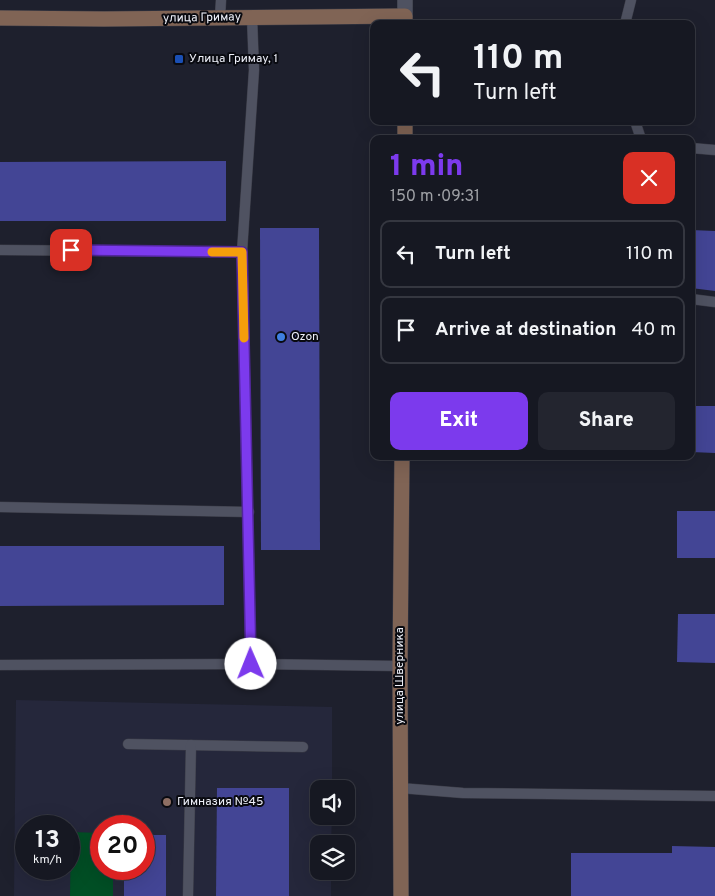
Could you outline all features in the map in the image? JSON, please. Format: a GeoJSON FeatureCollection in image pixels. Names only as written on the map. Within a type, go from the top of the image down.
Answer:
{"type":"FeatureCollection","features":[{"type":"Feature","properties":{"kind":"street"},"geometry":{"type":"LineString","coordinates":[[405,0],[405,20]]}},
{"type":"Feature","properties":{"kind":"street","name":"улица Гримау"},"geometry":{"type":"LineString","coordinates":[[0,18],[252,17],[405,20]]}},
{"type":"Feature","properties":{"kind":"street","name":"улица Шверника"},"geometry":{"type":"LineString","coordinates":[[401,896],[400,666],[402,460]]}},
{"type":"Feature","properties":{"kind":"lane"},"geometry":{"type":"LineString","coordinates":[[220,17],[221,0]]}},
{"type":"Feature","properties":{"kind":"lane"},"geometry":{"type":"LineString","coordinates":[[626,20],[631,0]]}},
{"type":"Feature","properties":{"kind":"lane"},"geometry":{"type":"LineString","coordinates":[[251,664],[242,252],[254,70],[252,17]]}},
{"type":"Feature","properties":{"kind":"lane"},"geometry":{"type":"LineString","coordinates":[[695,148],[715,150]]}},
{"type":"Feature","properties":{"kind":"lane"},"geometry":{"type":"LineString","coordinates":[[0,250],[242,252]]}},
{"type":"Feature","properties":{"kind":"lane"},"geometry":{"type":"LineString","coordinates":[[695,300],[715,302]]}},
{"type":"Feature","properties":{"kind":"lane"},"geometry":{"type":"LineString","coordinates":[[0,507],[249,512]]}},
{"type":"Feature","properties":{"kind":"lane"},"geometry":{"type":"LineString","coordinates":[[0,666],[251,664],[400,666]]}},
{"type":"Feature","properties":{"kind":"lane"},"geometry":{"type":"LineString","coordinates":[[128,744],[304,747]]}},
{"type":"Feature","properties":{"kind":"lane"},"geometry":{"type":"LineString","coordinates":[[188,896],[191,745]]}},
{"type":"Feature","properties":{"kind":"lane"},"geometry":{"type":"LineString","coordinates":[[400,788],[463,792],[715,796]]}},
{"type":"Feature","properties":{"kind":"shaded area","name":"Гимназия №45"},"geometry":{"type":"Polygon","coordinates":[[[16,700],[332,707],[332,780],[310,780],[310,825],[332,825],[331,835],[310,835],[310,880],[331,880],[331,896],[14,896],[16,700]]]}},
{"type":"Feature","properties":{"kind":"green space"},"geometry":{"type":"Polygon","coordinates":[[[80,832],[90,833],[90,880],[113,880],[113,896],[70,896],[70,880],[80,880],[80,832]]]}},
{"type":"Feature","properties":{"kind":"building"},"geometry":{"type":"Polygon","coordinates":[[[226,161],[226,221],[0,221],[0,162],[226,161]]]}},
{"type":"Feature","properties":{"kind":"building"},"geometry":{"type":"Polygon","coordinates":[[[260,228],[319,228],[320,550],[261,550],[260,228]]]}},
{"type":"Feature","properties":{"kind":"building"},"geometry":{"type":"Polygon","coordinates":[[[695,230],[715,231],[715,291],[695,288],[695,230]]]}},
{"type":"Feature","properties":{"kind":"building"},"geometry":{"type":"Polygon","coordinates":[[[695,406],[715,406],[715,453],[695,452],[695,406]]]}},
{"type":"Feature","properties":{"kind":"building"},"geometry":{"type":"Polygon","coordinates":[[[677,511],[715,511],[715,558],[677,558],[677,511]]]}},
{"type":"Feature","properties":{"kind":"building"},"geometry":{"type":"Polygon","coordinates":[[[0,546],[224,546],[224,605],[0,606],[0,546]]]}},
{"type":"Feature","properties":{"kind":"building"},"geometry":{"type":"Polygon","coordinates":[[[678,614],[715,614],[715,663],[677,662],[678,614]]]}},
{"type":"Feature","properties":{"kind":"building"},"geometry":{"type":"Polygon","coordinates":[[[217,788],[289,788],[289,896],[216,896],[217,788]]]}},
{"type":"Feature","properties":{"kind":"building"},"geometry":{"type":"Polygon","coordinates":[[[155,835],[166,835],[166,896],[124,896],[124,880],[155,880],[155,835]]]}},
{"type":"Feature","properties":{"kind":"building"},"geometry":{"type":"Polygon","coordinates":[[[672,846],[715,847],[715,896],[571,896],[571,853],[672,853],[672,846]]]}},
{"type":"Feature","properties":{"kind":"slow traffic"},"geometry":{"type":"LineString","coordinates":[[212,252],[242,252],[244,338]]}},
{"type":"Feature","properties":{"kind":"place","name":"Улица Гримау, 1"},"geometry":{"type":"Point","coordinates":[179,59]}},
{"type":"Feature","properties":{"kind":"place","name":"Ozon"},"geometry":{"type":"Point","coordinates":[281,337]}},
{"type":"Feature","properties":{"kind":"place","name":"Гимназия №45"},"geometry":{"type":"Point","coordinates":[167,802]}},
{"type":"Feature","properties":{"kind":"route"},"geometry":{"type":"LineString","coordinates":[[71,250],[242,252],[251,664]]}}]}
